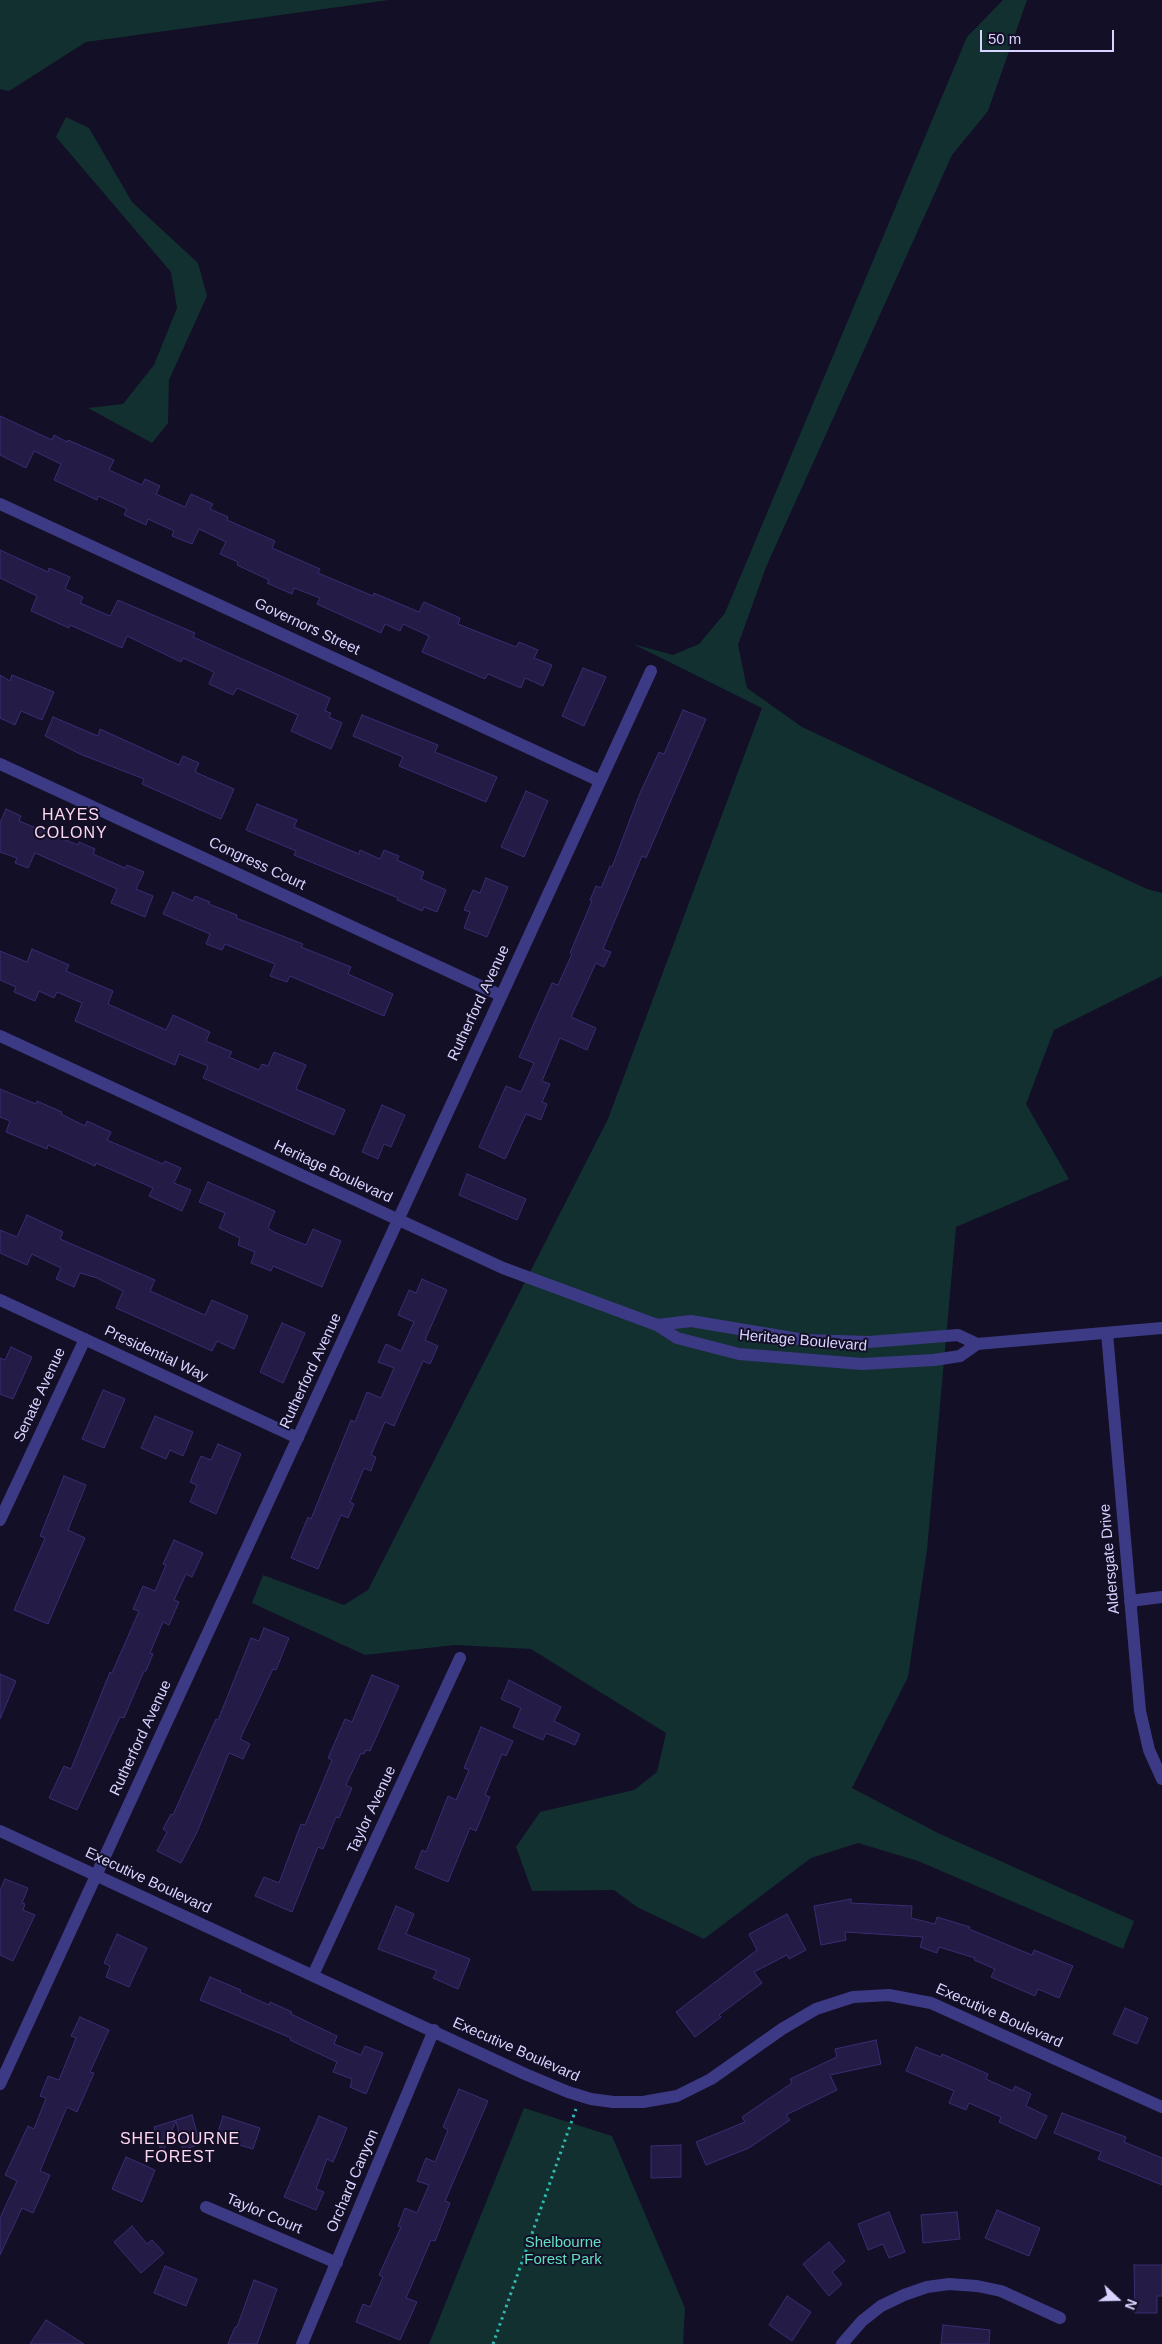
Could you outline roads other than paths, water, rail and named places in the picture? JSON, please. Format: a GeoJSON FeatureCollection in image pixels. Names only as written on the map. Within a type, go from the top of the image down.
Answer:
{"type":"FeatureCollection","features":[{"type":"Feature","properties":{"kind":"street","name":"Governors Street"},"geometry":{"type":"LineString","coordinates":[[0,504],[600,781]]}},
{"type":"Feature","properties":{"kind":"street","name":"Rutherford Avenue"},"geometry":{"type":"LineString","coordinates":[[0,2084],[500,995],[651,671]]}},
{"type":"Feature","properties":{"kind":"street","name":"Congress Court"},"geometry":{"type":"LineString","coordinates":[[0,764],[500,995]]}},
{"type":"Feature","properties":{"kind":"street","name":"Heritage Boulevard"},"geometry":{"type":"LineString","coordinates":[[0,1036],[503,1268],[657,1325],[677,1338],[740,1354],[852,1364],[934,1360],[960,1356],[977,1344]]}},
{"type":"Feature","properties":{"kind":"street","name":"Presidential Way"},"geometry":{"type":"LineString","coordinates":[[0,1300],[298,1438]]}},
{"type":"Feature","properties":{"kind":"street","name":"Heritage Boulevard"},"geometry":{"type":"LineString","coordinates":[[657,1325],[691,1321],[762,1334],[814,1340],[869,1342],[958,1335],[977,1344],[1162,1328]]}},
{"type":"Feature","properties":{"kind":"street","name":"Aldersgate Drive"},"geometry":{"type":"LineString","coordinates":[[1107,1333],[1140,1711],[1149,1750],[1162,1779]]}},
{"type":"Feature","properties":{"kind":"street","name":"Senate Avenue"},"geometry":{"type":"LineString","coordinates":[[0,1520],[85,1339]]}},
{"type":"Feature","properties":{"kind":"street"},"geometry":{"type":"LineString","coordinates":[[1130,1601],[1162,1597]]}},
{"type":"Feature","properties":{"kind":"street","name":"Taylor Avenue"},"geometry":{"type":"LineString","coordinates":[[313,1975],[460,1658]]}},
{"type":"Feature","properties":{"kind":"street","name":"Executive Boulevard"},"geometry":{"type":"LineString","coordinates":[[0,1831],[434,2030],[525,2074],[581,2096],[613,2102],[643,2102],[677,2096],[711,2079],[782,2029],[816,2010],[854,1997],[889,1995],[931,2003],[1162,2108]]}},
{"type":"Feature","properties":{"kind":"street","name":"Orchard Canyon"},"geometry":{"type":"LineString","coordinates":[[302,2344],[434,2030]]}},
{"type":"Feature","properties":{"kind":"street","name":"Taylor Court"},"geometry":{"type":"LineString","coordinates":[[206,2207],[337,2263]]}},
{"type":"Feature","properties":{"kind":"street"},"geometry":{"type":"LineString","coordinates":[[842,2344],[862,2321],[881,2306],[927,2287],[949,2284],[976,2286],[1001,2291],[1060,2318]]}},
{"type":"Feature","properties":{"kind":"district","name":"HAYES COLONY"},"geometry":{"type":"Point","coordinates":[71,825]}},
{"type":"Feature","properties":{"kind":"district","name":"SHELBOURNE FOREST"},"geometry":{"type":"Point","coordinates":[180,2149]}},
{"type":"Feature","properties":{"kind":"park label","name":"Shelbourne Forest Park"},"geometry":{"type":"Point","coordinates":[563,2252]}}]}
